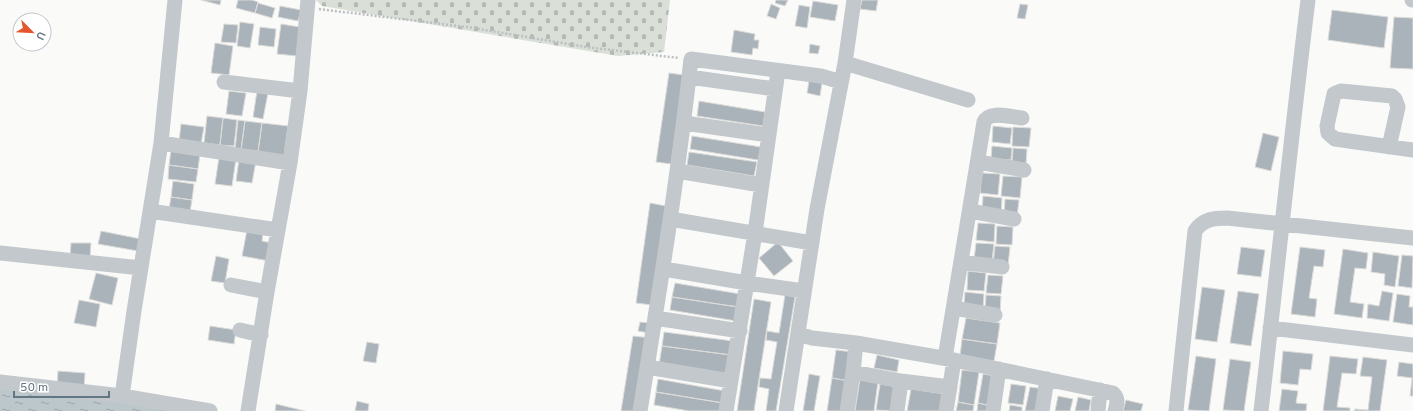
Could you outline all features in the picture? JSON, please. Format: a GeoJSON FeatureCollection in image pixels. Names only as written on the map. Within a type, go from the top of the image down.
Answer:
{"type":"FeatureCollection","features":[{"type":"Feature","properties":{"kind":"street"},"geometry":{"type":"LineString","coordinates":[[122,396],[161,143],[176,0]]}},
{"type":"Feature","properties":{"kind":"street"},"geometry":{"type":"LineString","coordinates":[[786,411],[812,242],[845,63],[854,0]]}},
{"type":"Feature","properties":{"kind":"street"},"geometry":{"type":"LineString","coordinates":[[1261,411],[1287,169],[1308,0]]}},
{"type":"Feature","properties":{"kind":"street"},"geometry":{"type":"LineString","coordinates":[[248,411],[290,163],[300,92],[307,4]]}},
{"type":"Feature","properties":{"kind":"street"},"geometry":{"type":"LineString","coordinates":[[640,411],[664,269],[691,60],[821,76],[841,82]]}},
{"type":"Feature","properties":{"kind":"street"},"geometry":{"type":"LineString","coordinates":[[845,63],[968,100]]}},
{"type":"Feature","properties":{"kind":"street"},"geometry":{"type":"LineString","coordinates":[[726,411],[755,233],[778,71]]}},
{"type":"Feature","properties":{"kind":"street"},"geometry":{"type":"LineString","coordinates":[[689,76],[775,89]]}},
{"type":"Feature","properties":{"kind":"street"},"geometry":{"type":"LineString","coordinates":[[224,82],[300,92]]}},
{"type":"Feature","properties":{"kind":"street"},"geometry":{"type":"LineString","coordinates":[[1389,147],[1398,107],[1392,96],[1341,91],[1334,94],[1327,126],[1328,133],[1335,139],[1389,147],[1413,150]]}},
{"type":"Feature","properties":{"kind":"street"},"geometry":{"type":"LineString","coordinates":[[946,411],[950,387],[949,359],[954,308],[985,119],[992,115],[1022,118]]}},
{"type":"Feature","properties":{"kind":"street"},"geometry":{"type":"LineString","coordinates":[[684,123],[768,135]]}},
{"type":"Feature","properties":{"kind":"street"},"geometry":{"type":"LineString","coordinates":[[161,143],[290,163]]}},
{"type":"Feature","properties":{"kind":"street"},"geometry":{"type":"LineString","coordinates":[[978,162],[1024,170]]}},
{"type":"Feature","properties":{"kind":"street"},"geometry":{"type":"LineString","coordinates":[[677,172],[762,185]]}},
{"type":"Feature","properties":{"kind":"street"},"geometry":{"type":"LineString","coordinates":[[150,211],[278,230]]}},
{"type":"Feature","properties":{"kind":"street"},"geometry":{"type":"LineString","coordinates":[[970,212],[1014,219]]}},
{"type":"Feature","properties":{"kind":"street"},"geometry":{"type":"LineString","coordinates":[[1176,411],[1196,231],[1203,222],[1216,218],[1227,218],[1413,238]]}},
{"type":"Feature","properties":{"kind":"street"},"geometry":{"type":"LineString","coordinates":[[670,219],[812,242]]}},
{"type":"Feature","properties":{"kind":"street"},"geometry":{"type":"LineString","coordinates":[[0,253],[141,268]]}},
{"type":"Feature","properties":{"kind":"street"},"geometry":{"type":"LineString","coordinates":[[962,262],[1002,267]]}},
{"type":"Feature","properties":{"kind":"street"},"geometry":{"type":"LineString","coordinates":[[664,269],[804,291]]}},
{"type":"Feature","properties":{"kind":"street"},"geometry":{"type":"LineString","coordinates":[[231,284],[267,292]]}},
{"type":"Feature","properties":{"kind":"street"},"geometry":{"type":"LineString","coordinates":[[954,308],[995,315]]}},
{"type":"Feature","properties":{"kind":"street"},"geometry":{"type":"LineString","coordinates":[[655,318],[740,331]]}},
{"type":"Feature","properties":{"kind":"street"},"geometry":{"type":"LineString","coordinates":[[1270,328],[1413,345]]}},
{"type":"Feature","properties":{"kind":"street"},"geometry":{"type":"LineString","coordinates":[[240,330],[261,335]]}},
{"type":"Feature","properties":{"kind":"street"},"geometry":{"type":"LineString","coordinates":[[798,334],[812,338],[856,343],[949,359],[1114,392],[1117,396],[1115,411]]}},
{"type":"Feature","properties":{"kind":"street"},"geometry":{"type":"LineString","coordinates":[[847,411],[856,343]]}},
{"type":"Feature","properties":{"kind":"street"},"geometry":{"type":"LineString","coordinates":[[647,367],[731,381]]}},
{"type":"Feature","properties":{"kind":"street"},"geometry":{"type":"LineString","coordinates":[[993,411],[999,370]]}},
{"type":"Feature","properties":{"kind":"street"},"geometry":{"type":"LineString","coordinates":[[853,372],[901,381],[950,387]]}},
{"type":"Feature","properties":{"kind":"street"},"geometry":{"type":"LineString","coordinates":[[1042,411],[1047,379]]}},
{"type":"Feature","properties":{"kind":"street"},"geometry":{"type":"LineString","coordinates":[[897,411],[901,381]]}},
{"type":"Feature","properties":{"kind":"street"},"geometry":{"type":"LineString","coordinates":[[0,382],[122,396],[210,411]]}},
{"type":"Feature","properties":{"kind":"street"},"geometry":{"type":"LineString","coordinates":[[1098,411],[1100,390]]}},
{"type":"Feature","properties":{"kind":"path"},"geometry":{"type":"LineString","coordinates":[[307,4],[467,27],[586,47],[691,60]]}},
{"type":"Feature","properties":{"kind":"green space"},"geometry":{"type":"Polygon","coordinates":[[[316,0],[670,0],[664,52],[618,56],[322,6],[316,0]]]}},
{"type":"Feature","properties":{"kind":"water"},"geometry":{"type":"Polygon","coordinates":[[[0,385],[185,411],[0,411],[0,385]]]}},
{"type":"Feature","properties":{"kind":"building"},"geometry":{"type":"Polygon","coordinates":[[[201,0],[221,0],[220,5],[201,0]]]}},
{"type":"Feature","properties":{"kind":"building"},"geometry":{"type":"Polygon","coordinates":[[[238,0],[252,0],[258,2],[255,13],[236,8],[238,0]]]}},
{"type":"Feature","properties":{"kind":"building"},"geometry":{"type":"Polygon","coordinates":[[[776,0],[788,0],[785,6],[775,3],[776,0]]]}},
{"type":"Feature","properties":{"kind":"building"},"geometry":{"type":"Polygon","coordinates":[[[862,0],[878,0],[876,11],[860,9],[862,0]]]}},
{"type":"Feature","properties":{"kind":"building"},"geometry":{"type":"Polygon","coordinates":[[[813,1],[838,5],[835,21],[810,17],[813,1]]]}},
{"type":"Feature","properties":{"kind":"building"},"geometry":{"type":"Polygon","coordinates":[[[258,3],[275,8],[272,18],[255,13],[258,3]]]}},
{"type":"Feature","properties":{"kind":"building"},"geometry":{"type":"Polygon","coordinates":[[[771,4],[780,8],[776,19],[767,16],[771,4]]]}},
{"type":"Feature","properties":{"kind":"building"},"geometry":{"type":"Polygon","coordinates":[[[1020,4],[1028,5],[1025,19],[1017,18],[1020,4]]]}},
{"type":"Feature","properties":{"kind":"building"},"geometry":{"type":"Polygon","coordinates":[[[799,5],[810,7],[807,28],[795,26],[799,5]]]}},
{"type":"Feature","properties":{"kind":"building"},"geometry":{"type":"Polygon","coordinates":[[[280,6],[301,10],[298,21],[278,17],[280,6]]]}},
{"type":"Feature","properties":{"kind":"building"},"geometry":{"type":"Polygon","coordinates":[[[1332,10],[1388,17],[1384,48],[1328,40],[1332,10]]]}},
{"type":"Feature","properties":{"kind":"building"},"geometry":{"type":"Polygon","coordinates":[[[1394,17],[1413,18],[1413,69],[1390,68],[1394,17]]]}},
{"type":"Feature","properties":{"kind":"building"},"geometry":{"type":"Polygon","coordinates":[[[240,22],[254,24],[250,48],[237,46],[240,22]]]}},
{"type":"Feature","properties":{"kind":"building"},"geometry":{"type":"Polygon","coordinates":[[[224,24],[238,25],[236,43],[221,42],[224,24]]]}},
{"type":"Feature","properties":{"kind":"building"},"geometry":{"type":"Polygon","coordinates":[[[281,24],[300,27],[297,56],[277,54],[281,24]]]}},
{"type":"Feature","properties":{"kind":"building"},"geometry":{"type":"Polygon","coordinates":[[[260,27],[276,29],[274,47],[258,45],[260,27]]]}},
{"type":"Feature","properties":{"kind":"building"},"geometry":{"type":"Polygon","coordinates":[[[734,30],[755,34],[754,40],[759,40],[758,49],[753,48],[752,55],[731,52],[734,30]]]}},
{"type":"Feature","properties":{"kind":"building"},"geometry":{"type":"Polygon","coordinates":[[[215,43],[233,46],[229,75],[211,73],[215,43]]]}},
{"type":"Feature","properties":{"kind":"building"},"geometry":{"type":"Polygon","coordinates":[[[810,44],[820,46],[818,54],[809,53],[810,44]]]}},
{"type":"Feature","properties":{"kind":"building"},"geometry":{"type":"Polygon","coordinates":[[[669,73],[684,75],[671,164],[656,162],[669,73]]]}},
{"type":"Feature","properties":{"kind":"building"},"geometry":{"type":"Polygon","coordinates":[[[809,81],[822,83],[820,96],[807,93],[809,81]]]}},
{"type":"Feature","properties":{"kind":"building"},"geometry":{"type":"Polygon","coordinates":[[[229,91],[246,93],[242,116],[226,114],[229,91]]]}},
{"type":"Feature","properties":{"kind":"building"},"geometry":{"type":"Polygon","coordinates":[[[257,91],[268,93],[263,119],[253,117],[257,91]]]}},
{"type":"Feature","properties":{"kind":"building"},"geometry":{"type":"Polygon","coordinates":[[[699,101],[765,112],[763,126],[697,116],[699,101]]]}},
{"type":"Feature","properties":{"kind":"building"},"geometry":{"type":"Polygon","coordinates":[[[207,116],[223,118],[220,145],[204,143],[207,116]]]}},
{"type":"Feature","properties":{"kind":"building"},"geometry":{"type":"Polygon","coordinates":[[[223,118],[237,120],[234,146],[220,145],[223,118]]]}},
{"type":"Feature","properties":{"kind":"building"},"geometry":{"type":"Polygon","coordinates":[[[238,120],[245,121],[241,150],[235,150],[238,120]]]}},
{"type":"Feature","properties":{"kind":"building"},"geometry":{"type":"Polygon","coordinates":[[[245,121],[262,123],[258,152],[241,150],[245,121]]]}},
{"type":"Feature","properties":{"kind":"building"},"geometry":{"type":"Polygon","coordinates":[[[262,123],[288,126],[284,156],[258,152],[262,123]]]}},
{"type":"Feature","properties":{"kind":"building"},"geometry":{"type":"Polygon","coordinates":[[[181,124],[204,127],[201,144],[179,141],[181,124]]]}},
{"type":"Feature","properties":{"kind":"building"},"geometry":{"type":"Polygon","coordinates":[[[993,126],[1012,128],[1010,144],[992,142],[993,126]]]}},
{"type":"Feature","properties":{"kind":"building"},"geometry":{"type":"Polygon","coordinates":[[[1013,127],[1031,128],[1029,147],[1012,146],[1013,127]]]}},
{"type":"Feature","properties":{"kind":"building"},"geometry":{"type":"Polygon","coordinates":[[[1263,133],[1279,137],[1271,171],[1255,167],[1263,133]]]}},
{"type":"Feature","properties":{"kind":"building"},"geometry":{"type":"Polygon","coordinates":[[[692,136],[761,147],[758,160],[690,149],[692,136]]]}},
{"type":"Feature","properties":{"kind":"building"},"geometry":{"type":"Polygon","coordinates":[[[992,146],[1012,148],[1011,160],[991,159],[992,146]]]}},
{"type":"Feature","properties":{"kind":"building"},"geometry":{"type":"Polygon","coordinates":[[[1013,148],[1027,149],[1026,164],[1012,163],[1013,148]]]}},
{"type":"Feature","properties":{"kind":"building"},"geometry":{"type":"Polygon","coordinates":[[[171,150],[200,154],[198,169],[169,165],[171,150]]]}},
{"type":"Feature","properties":{"kind":"building"},"geometry":{"type":"Polygon","coordinates":[[[689,152],[757,162],[754,176],[687,165],[689,152]]]}},
{"type":"Feature","properties":{"kind":"building"},"geometry":{"type":"Polygon","coordinates":[[[219,157],[236,159],[232,186],[215,184],[219,157]]]}},
{"type":"Feature","properties":{"kind":"building"},"geometry":{"type":"Polygon","coordinates":[[[239,159],[256,161],[252,183],[236,181],[239,159]]]}},
{"type":"Feature","properties":{"kind":"building"},"geometry":{"type":"Polygon","coordinates":[[[169,165],[198,169],[196,182],[168,179],[169,165]]]}},
{"type":"Feature","properties":{"kind":"building"},"geometry":{"type":"Polygon","coordinates":[[[982,173],[1000,174],[998,195],[980,193],[982,173]]]}},
{"type":"Feature","properties":{"kind":"building"},"geometry":{"type":"Polygon","coordinates":[[[1003,176],[1022,177],[1020,198],[1001,196],[1003,176]]]}},
{"type":"Feature","properties":{"kind":"building"},"geometry":{"type":"Polygon","coordinates":[[[173,181],[194,184],[192,200],[171,197],[173,181]]]}},
{"type":"Feature","properties":{"kind":"building"},"geometry":{"type":"Polygon","coordinates":[[[983,196],[1002,198],[1001,215],[982,214],[983,196]]]}},
{"type":"Feature","properties":{"kind":"building"},"geometry":{"type":"Polygon","coordinates":[[[171,197],[192,200],[190,212],[169,209],[171,197]]]}},
{"type":"Feature","properties":{"kind":"building"},"geometry":{"type":"Polygon","coordinates":[[[1005,199],[1019,200],[1017,217],[1004,216],[1005,199]]]}},
{"type":"Feature","properties":{"kind":"building"},"geometry":{"type":"Polygon","coordinates":[[[650,203],[666,206],[652,305],[636,303],[650,203]]]}},
{"type":"Feature","properties":{"kind":"building"},"geometry":{"type":"Polygon","coordinates":[[[978,223],[995,224],[994,242],[976,240],[978,223]]]}},
{"type":"Feature","properties":{"kind":"building"},"geometry":{"type":"Polygon","coordinates":[[[997,226],[1013,227],[1012,245],[996,244],[997,226]]]}},
{"type":"Feature","properties":{"kind":"building"},"geometry":{"type":"Polygon","coordinates":[[[247,230],[263,234],[262,241],[272,243],[269,261],[242,256],[247,230]]]}},
{"type":"Feature","properties":{"kind":"building"},"geometry":{"type":"Polygon","coordinates":[[[101,231],[141,239],[138,251],[98,244],[101,231]]]}},
{"type":"Feature","properties":{"kind":"building"},"geometry":{"type":"Polygon","coordinates":[[[778,242],[793,261],[774,276],[759,258],[778,242]]]}},
{"type":"Feature","properties":{"kind":"building"},"geometry":{"type":"Polygon","coordinates":[[[71,243],[91,243],[90,258],[70,257],[71,243]]]}},
{"type":"Feature","properties":{"kind":"building"},"geometry":{"type":"Polygon","coordinates":[[[976,243],[994,244],[992,261],[974,260],[976,243]]]}},
{"type":"Feature","properties":{"kind":"building"},"geometry":{"type":"Polygon","coordinates":[[[995,246],[1010,247],[1008,266],[993,265],[995,246]]]}},
{"type":"Feature","properties":{"kind":"building"},"geometry":{"type":"Polygon","coordinates":[[[1241,247],[1265,250],[1261,277],[1237,274],[1241,247]]]}},
{"type":"Feature","properties":{"kind":"building"},"geometry":{"type":"Polygon","coordinates":[[[1300,247],[1325,250],[1323,267],[1314,266],[1309,298],[1317,299],[1315,317],[1291,314],[1300,247]]]}},
{"type":"Feature","properties":{"kind":"building"},"geometry":{"type":"Polygon","coordinates":[[[1343,249],[1368,253],[1366,269],[1355,268],[1350,302],[1364,304],[1362,318],[1334,314],[1343,249]]]}},
{"type":"Feature","properties":{"kind":"building"},"geometry":{"type":"Polygon","coordinates":[[[1373,252],[1399,256],[1395,287],[1384,285],[1385,274],[1371,272],[1373,252]]]}},
{"type":"Feature","properties":{"kind":"building"},"geometry":{"type":"Polygon","coordinates":[[[1402,255],[1413,256],[1412,288],[1398,286],[1402,255]]]}},
{"type":"Feature","properties":{"kind":"building"},"geometry":{"type":"Polygon","coordinates":[[[216,256],[229,259],[225,283],[211,281],[216,256]]]}},
{"type":"Feature","properties":{"kind":"building"},"geometry":{"type":"Polygon","coordinates":[[[968,271],[986,273],[984,291],[967,290],[968,271]]]}},
{"type":"Feature","properties":{"kind":"building"},"geometry":{"type":"Polygon","coordinates":[[[96,273],[118,278],[112,305],[89,299],[96,273]]]}},
{"type":"Feature","properties":{"kind":"building"},"geometry":{"type":"Polygon","coordinates":[[[988,275],[1003,276],[1001,294],[986,293],[988,275]]]}},
{"type":"Feature","properties":{"kind":"building"},"geometry":{"type":"Polygon","coordinates":[[[675,283],[740,294],[738,307],[672,297],[675,283]]]}},
{"type":"Feature","properties":{"kind":"building"},"geometry":{"type":"Polygon","coordinates":[[[1202,287],[1225,290],[1217,342],[1195,339],[1202,287]]]}},
{"type":"Feature","properties":{"kind":"building"},"geometry":{"type":"Polygon","coordinates":[[[1238,291],[1259,294],[1251,346],[1230,343],[1238,291]]]}},
{"type":"Feature","properties":{"kind":"building"},"geometry":{"type":"Polygon","coordinates":[[[1382,291],[1393,293],[1389,321],[1367,318],[1368,304],[1379,306],[1382,291]]]}},
{"type":"Feature","properties":{"kind":"building"},"geometry":{"type":"Polygon","coordinates":[[[965,292],[984,294],[983,309],[964,307],[965,292]]]}},
{"type":"Feature","properties":{"kind":"building"},"geometry":{"type":"Polygon","coordinates":[[[1397,294],[1410,296],[1409,307],[1413,307],[1413,325],[1393,322],[1397,294]]]}},
{"type":"Feature","properties":{"kind":"building"},"geometry":{"type":"Polygon","coordinates":[[[785,295],[795,297],[776,411],[766,411],[769,389],[759,387],[760,378],[771,379],[777,342],[766,340],[767,331],[779,333],[785,295]]]}},
{"type":"Feature","properties":{"kind":"building"},"geometry":{"type":"Polygon","coordinates":[[[986,295],[1001,296],[1000,312],[985,311],[986,295]]]}},
{"type":"Feature","properties":{"kind":"building"},"geometry":{"type":"Polygon","coordinates":[[[672,297],[738,307],[736,321],[670,310],[672,297]]]}},
{"type":"Feature","properties":{"kind":"building"},"geometry":{"type":"Polygon","coordinates":[[[754,299],[771,302],[754,411],[737,411],[754,299]]]}},
{"type":"Feature","properties":{"kind":"building"},"geometry":{"type":"Polygon","coordinates":[[[79,300],[100,304],[96,327],[74,323],[79,300]]]}},
{"type":"Feature","properties":{"kind":"building"},"geometry":{"type":"Polygon","coordinates":[[[966,318],[1000,323],[997,344],[962,339],[966,318]]]}},
{"type":"Feature","properties":{"kind":"building"},"geometry":{"type":"Polygon","coordinates":[[[640,322],[650,323],[649,333],[638,331],[640,322]]]}},
{"type":"Feature","properties":{"kind":"building"},"geometry":{"type":"Polygon","coordinates":[[[210,326],[236,330],[234,344],[208,340],[210,326]]]}},
{"type":"Feature","properties":{"kind":"building"},"geometry":{"type":"Polygon","coordinates":[[[664,332],[733,341],[731,355],[662,346],[664,332]]]}},
{"type":"Feature","properties":{"kind":"building"},"geometry":{"type":"Polygon","coordinates":[[[633,336],[651,338],[639,411],[621,411],[633,336]]]}},
{"type":"Feature","properties":{"kind":"building"},"geometry":{"type":"Polygon","coordinates":[[[962,339],[997,344],[994,361],[960,356],[962,339]]]}},
{"type":"Feature","properties":{"kind":"building"},"geometry":{"type":"Polygon","coordinates":[[[367,342],[379,344],[376,363],[363,361],[367,342]]]}},
{"type":"Feature","properties":{"kind":"building"},"geometry":{"type":"Polygon","coordinates":[[[662,346],[731,355],[729,374],[659,365],[662,346]]]}},
{"type":"Feature","properties":{"kind":"building"},"geometry":{"type":"Polygon","coordinates":[[[836,350],[853,352],[849,381],[832,378],[836,350]]]}},
{"type":"Feature","properties":{"kind":"building"},"geometry":{"type":"Polygon","coordinates":[[[1283,351],[1313,354],[1311,370],[1300,369],[1298,385],[1280,383],[1283,351]]]}},
{"type":"Feature","properties":{"kind":"building"},"geometry":{"type":"Polygon","coordinates":[[[877,355],[899,360],[897,372],[874,368],[877,355]]]}},
{"type":"Feature","properties":{"kind":"building"},"geometry":{"type":"Polygon","coordinates":[[[1196,356],[1216,359],[1209,411],[1188,410],[1196,356]]]}},
{"type":"Feature","properties":{"kind":"building"},"geometry":{"type":"Polygon","coordinates":[[[1330,356],[1358,359],[1356,374],[1342,373],[1337,407],[1350,408],[1350,411],[1323,411],[1330,356]]]}},
{"type":"Feature","properties":{"kind":"building"},"geometry":{"type":"Polygon","coordinates":[[[1363,357],[1387,360],[1380,411],[1354,411],[1355,409],[1368,410],[1372,377],[1360,376],[1363,357]]]}},
{"type":"Feature","properties":{"kind":"building"},"geometry":{"type":"Polygon","coordinates":[[[1230,359],[1251,362],[1244,411],[1223,410],[1230,359]]]}},
{"type":"Feature","properties":{"kind":"building"},"geometry":{"type":"Polygon","coordinates":[[[1399,362],[1413,364],[1413,396],[1410,396],[1412,378],[1397,376],[1399,362]]]}},
{"type":"Feature","properties":{"kind":"building"},"geometry":{"type":"Polygon","coordinates":[[[962,370],[979,372],[974,405],[958,402],[962,370]]]}},
{"type":"Feature","properties":{"kind":"building"},"geometry":{"type":"Polygon","coordinates":[[[58,371],[85,373],[84,389],[57,387],[58,371]]]}},
{"type":"Feature","properties":{"kind":"building"},"geometry":{"type":"Polygon","coordinates":[[[809,374],[820,376],[814,411],[803,411],[809,374]]]}},
{"type":"Feature","properties":{"kind":"building"},"geometry":{"type":"Polygon","coordinates":[[[983,374],[996,376],[991,406],[978,403],[983,374]]]}},
{"type":"Feature","properties":{"kind":"building"},"geometry":{"type":"Polygon","coordinates":[[[832,378],[849,381],[844,411],[827,411],[832,378]]]}},
{"type":"Feature","properties":{"kind":"building"},"geometry":{"type":"Polygon","coordinates":[[[658,379],[725,391],[723,403],[656,392],[658,379]]]}},
{"type":"Feature","properties":{"kind":"building"},"geometry":{"type":"Polygon","coordinates":[[[860,379],[878,382],[874,411],[855,411],[860,379]]]}},
{"type":"Feature","properties":{"kind":"building"},"geometry":{"type":"Polygon","coordinates":[[[880,384],[899,387],[895,411],[876,410],[880,384]]]}},
{"type":"Feature","properties":{"kind":"building"},"geometry":{"type":"Polygon","coordinates":[[[1011,384],[1026,386],[1023,405],[1008,403],[1011,384]]]}},
{"type":"Feature","properties":{"kind":"building"},"geometry":{"type":"Polygon","coordinates":[[[1030,387],[1044,389],[1039,411],[1025,411],[1030,387]]]}},
{"type":"Feature","properties":{"kind":"building"},"geometry":{"type":"Polygon","coordinates":[[[911,389],[945,394],[943,411],[907,411],[911,389]]]}},
{"type":"Feature","properties":{"kind":"building"},"geometry":{"type":"Polygon","coordinates":[[[1282,389],[1298,391],[1296,403],[1307,404],[1306,411],[1279,411],[1282,389]]]}},
{"type":"Feature","properties":{"kind":"building"},"geometry":{"type":"Polygon","coordinates":[[[656,392],[723,403],[721,411],[689,411],[654,405],[656,392]]]}},
{"type":"Feature","properties":{"kind":"building"},"geometry":{"type":"Polygon","coordinates":[[[1058,396],[1073,399],[1070,411],[1055,411],[1058,396]]]}},
{"type":"Feature","properties":{"kind":"building"},"geometry":{"type":"Polygon","coordinates":[[[1078,397],[1091,400],[1089,411],[1075,411],[1078,397]]]}},
{"type":"Feature","properties":{"kind":"building"},"geometry":{"type":"Polygon","coordinates":[[[1126,400],[1143,404],[1141,411],[1123,411],[1126,400]]]}},
{"type":"Feature","properties":{"kind":"building"},"geometry":{"type":"Polygon","coordinates":[[[357,401],[369,404],[368,411],[355,411],[357,401]]]}},
{"type":"Feature","properties":{"kind":"building"},"geometry":{"type":"Polygon","coordinates":[[[958,402],[974,405],[973,411],[956,411],[958,402]]]}},
{"type":"Feature","properties":{"kind":"building"},"geometry":{"type":"Polygon","coordinates":[[[978,403],[991,406],[990,411],[977,411],[978,403]]]}},
{"type":"Feature","properties":{"kind":"building"},"geometry":{"type":"Polygon","coordinates":[[[276,404],[305,411],[275,411],[276,404]]]}},
{"type":"Feature","properties":{"kind":"building"},"geometry":{"type":"Polygon","coordinates":[[[1010,405],[1022,407],[1022,411],[1009,411],[1010,405]]]}}]}
